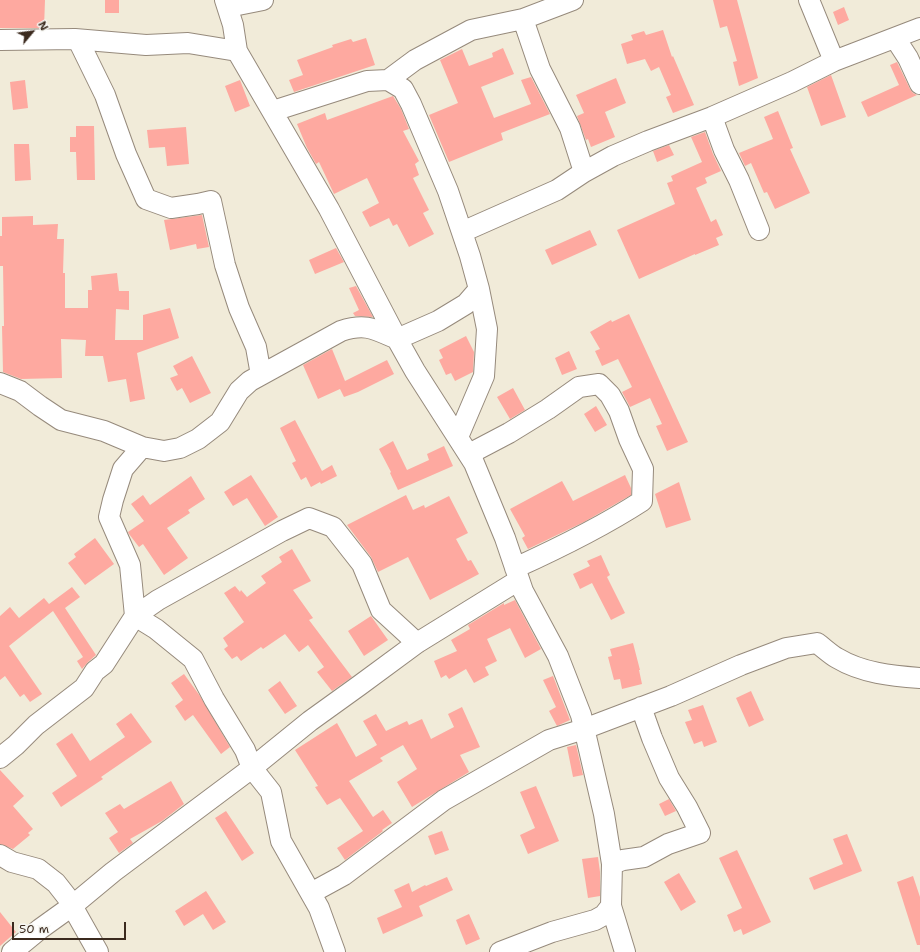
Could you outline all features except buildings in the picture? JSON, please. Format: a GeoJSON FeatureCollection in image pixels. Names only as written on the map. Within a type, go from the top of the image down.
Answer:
{"type":"FeatureCollection","features":[{"type":"Feature","properties":{"kind":"street"},"geometry":{"type":"LineString","coordinates":[[263,0],[226,3],[233,25],[237,51],[329,208],[396,339],[474,463],[505,538],[523,591],[558,656],[581,715],[604,814],[612,864],[611,906],[625,952]]}},
{"type":"Feature","properties":{"kind":"street"},"geometry":{"type":"LineString","coordinates":[[388,80],[415,60],[471,30],[523,19],[573,0]]}},
{"type":"Feature","properties":{"kind":"street"},"geometry":{"type":"LineString","coordinates":[[809,0],[834,61]]}},
{"type":"Feature","properties":{"kind":"street"},"geometry":{"type":"LineString","coordinates":[[523,19],[540,69],[570,128],[584,172]]}},
{"type":"Feature","properties":{"kind":"street"},"geometry":{"type":"LineString","coordinates":[[462,232],[557,190],[584,172],[613,156],[712,117],[792,82],[834,61],[920,28]]}},
{"type":"Feature","properties":{"kind":"street"},"geometry":{"type":"LineString","coordinates":[[895,38],[908,58],[920,84]]}},
{"type":"Feature","properties":{"kind":"street"},"geometry":{"type":"LineString","coordinates":[[0,40],[75,39],[146,45],[188,43],[237,51]]}},
{"type":"Feature","properties":{"kind":"street"},"geometry":{"type":"LineString","coordinates":[[75,39],[80,44],[105,95],[126,154],[146,199],[171,208],[211,201],[225,265],[239,308],[256,347],[261,375]]}},
{"type":"Feature","properties":{"kind":"street"},"geometry":{"type":"LineString","coordinates":[[273,111],[367,81],[388,80],[403,89],[411,104],[448,191],[479,289],[486,329],[484,376],[463,446]]}},
{"type":"Feature","properties":{"kind":"street"},"geometry":{"type":"LineString","coordinates":[[712,117],[724,150],[739,180],[759,230]]}},
{"type":"Feature","properties":{"kind":"street"},"geometry":{"type":"LineString","coordinates":[[0,383],[20,391],[61,420],[104,431],[142,446],[164,451],[180,448],[198,439],[220,422],[238,390],[250,381],[341,331],[353,327],[372,328],[396,339],[438,321],[466,304],[479,289]]}},
{"type":"Feature","properties":{"kind":"street"},"geometry":{"type":"LineString","coordinates":[[12,952],[113,872],[252,768],[310,721],[417,643],[517,574],[570,542],[620,516],[642,501],[643,469],[629,439],[619,411],[610,395],[599,384],[579,387],[509,433],[463,446]]}},
{"type":"Feature","properties":{"kind":"street"},"geometry":{"type":"LineString","coordinates":[[135,616],[130,564],[109,517],[123,469],[142,446]]}},
{"type":"Feature","properties":{"kind":"street"},"geometry":{"type":"LineString","coordinates":[[0,758],[16,745],[36,725],[84,688],[95,671],[104,664],[135,616],[158,600],[282,531],[309,518],[334,527],[362,564],[381,610],[417,643]]}},
{"type":"Feature","properties":{"kind":"street"},"geometry":{"type":"LineString","coordinates":[[135,616],[156,629],[193,658],[214,699],[245,750],[252,768],[272,792],[281,841],[319,908],[335,952]]}},
{"type":"Feature","properties":{"kind":"street"},"geometry":{"type":"LineString","coordinates":[[311,893],[344,875],[444,800],[549,740],[584,729],[671,696],[741,665],[786,648],[817,643],[837,658],[865,671],[901,677],[920,678]]}},
{"type":"Feature","properties":{"kind":"street"},"geometry":{"type":"LineString","coordinates":[[612,864],[623,860],[644,857],[668,844],[700,833],[687,807],[669,778],[641,707]]}},
{"type":"Feature","properties":{"kind":"street"},"geometry":{"type":"LineString","coordinates":[[0,856],[12,862],[38,869],[56,883],[68,898],[98,952]]}},
{"type":"Feature","properties":{"kind":"street"},"geometry":{"type":"LineString","coordinates":[[500,952],[552,932],[595,920],[604,915],[611,906]]}}]}
